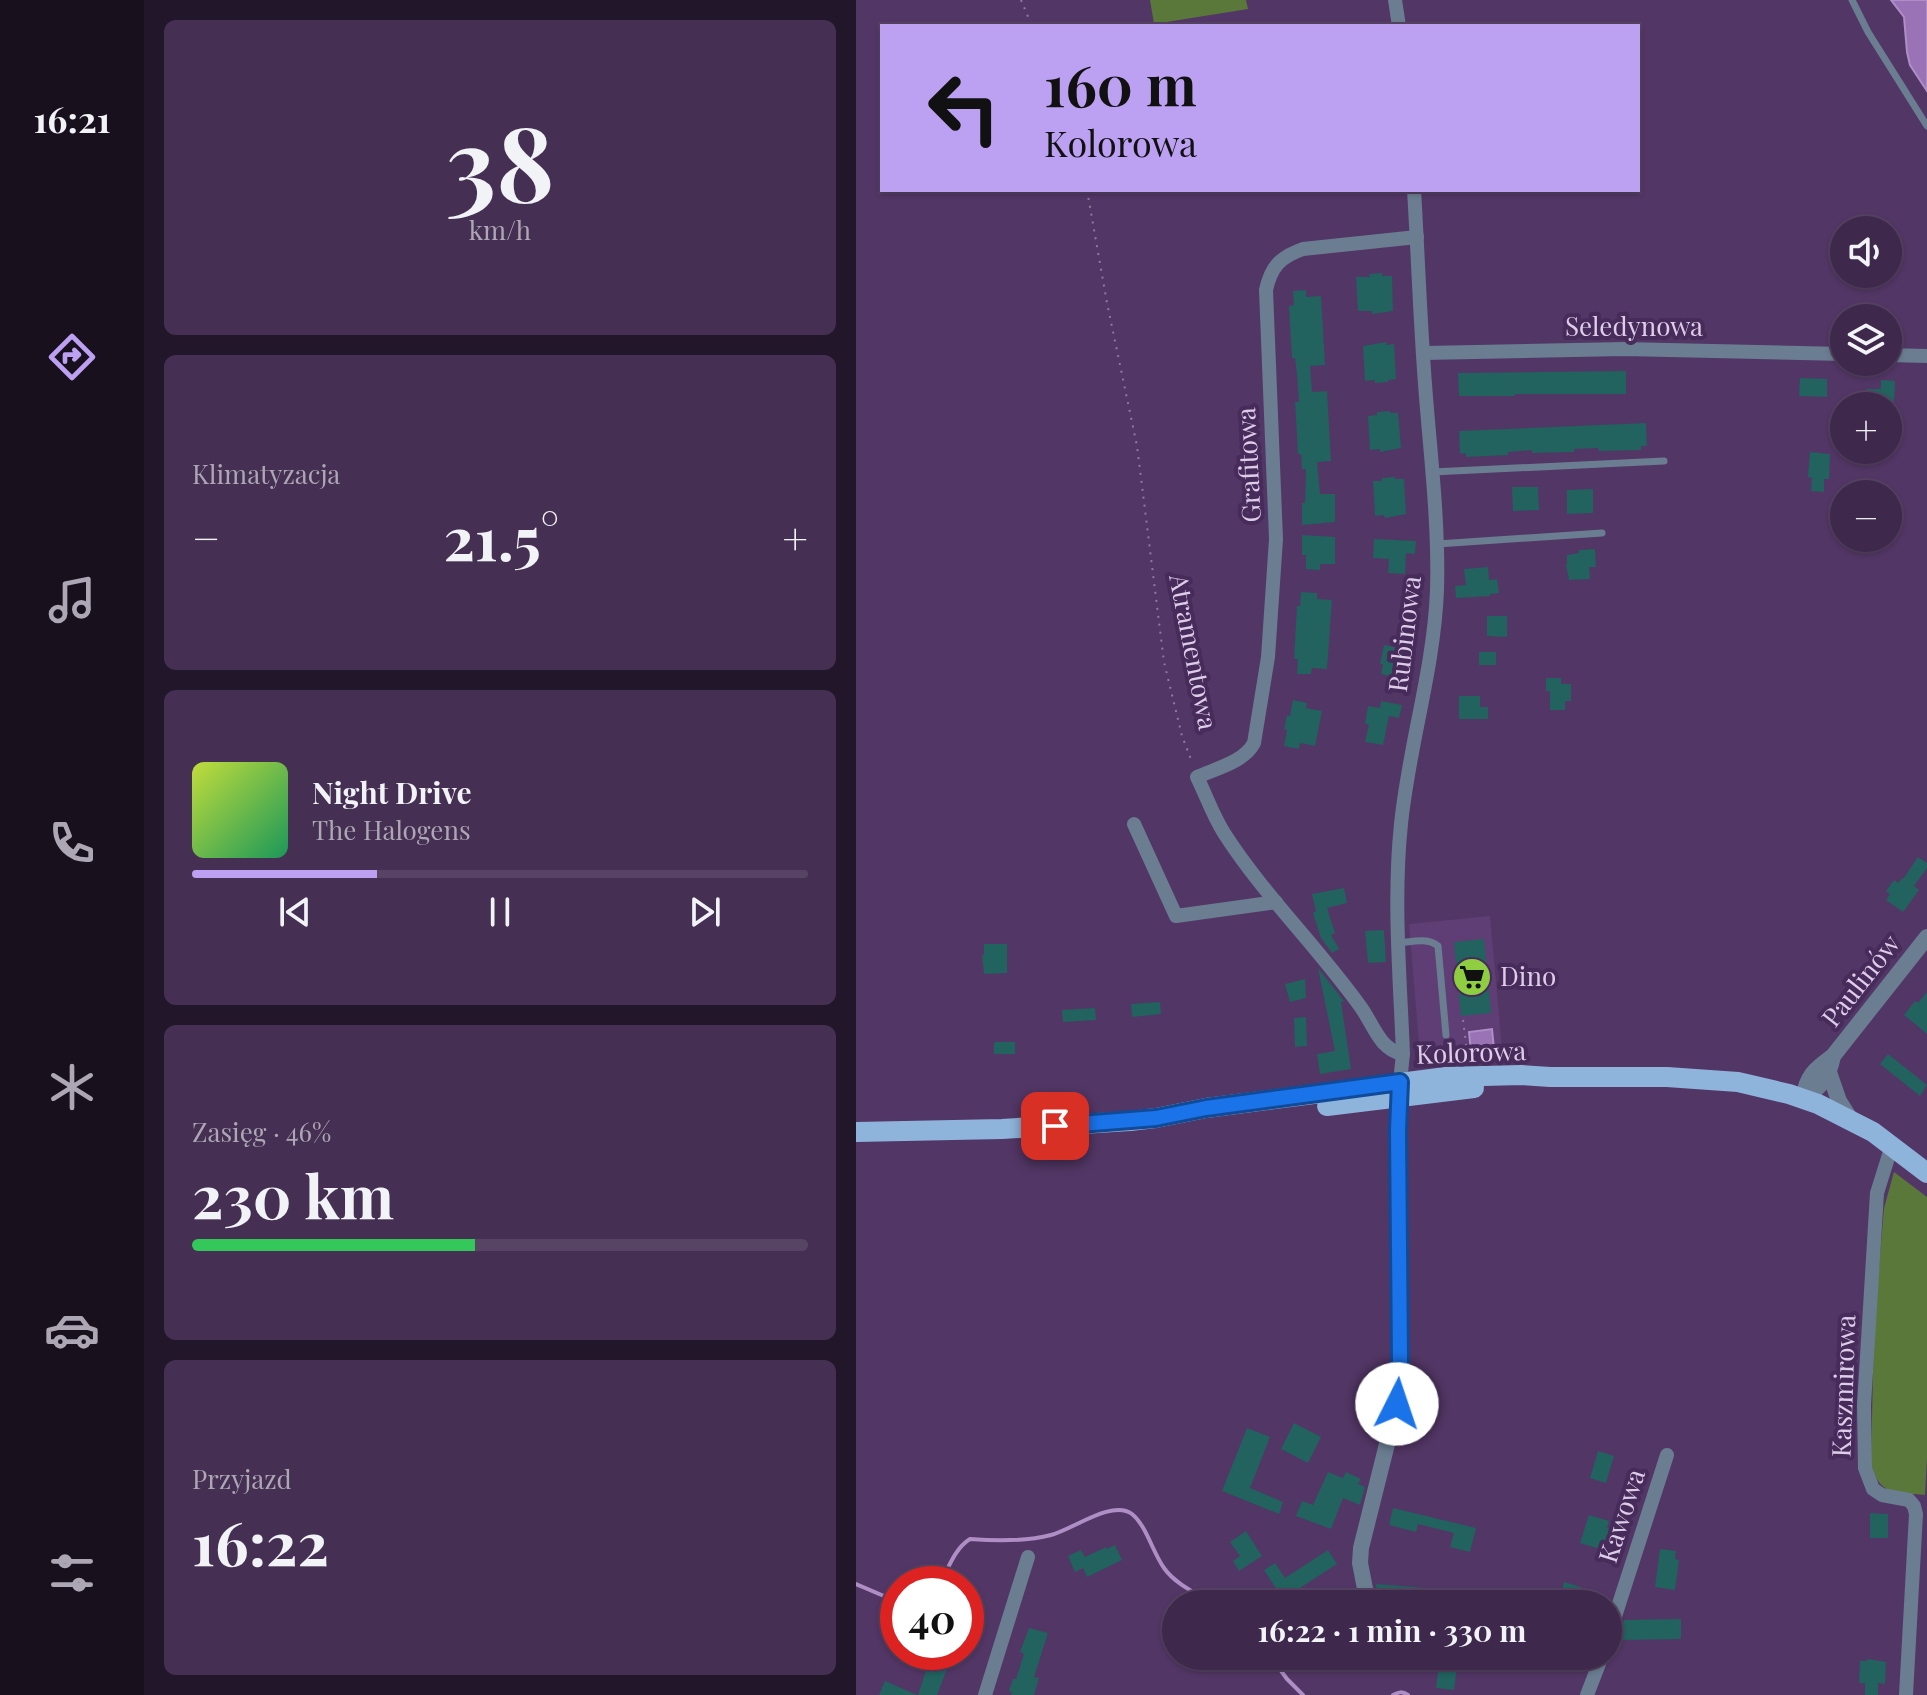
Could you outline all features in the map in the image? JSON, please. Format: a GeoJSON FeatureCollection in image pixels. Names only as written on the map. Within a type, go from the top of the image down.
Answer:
{"type":"FeatureCollection","features":[{"type":"Feature","properties":{"kind":"main road","name":"Kolorowa"},"geometry":{"type":"LineString","coordinates":[[856,1132],[1015,1128],[1156,1118],[1206,1108],[1399,1090],[1468,1076],[1667,1077],[1715,1080],[1764,1088],[1803,1100],[1851,1120],[1892,1145],[1927,1173]]}},
{"type":"Feature","properties":{"kind":"street"},"geometry":{"type":"LineString","coordinates":[[1395,0],[1399,24]]}},
{"type":"Feature","properties":{"kind":"street","name":"Rubinowa"},"geometry":{"type":"LineString","coordinates":[[1399,1090],[1403,1054],[1396,879],[1401,821],[1434,628],[1437,590],[1437,544],[1414,192]]}},
{"type":"Feature","properties":{"kind":"street","name":"Grafitowa"},"geometry":{"type":"LineString","coordinates":[[1197,777],[1250,751],[1265,682],[1276,539],[1266,290],[1269,275],[1278,262],[1290,253],[1303,249],[1417,237]]}},
{"type":"Feature","properties":{"kind":"street","name":"Seledynowa"},"geometry":{"type":"LineString","coordinates":[[1423,353],[1624,349],[1830,354]]}},
{"type":"Feature","properties":{"kind":"street"},"geometry":{"type":"LineString","coordinates":[[1902,355],[1927,356]]}},
{"type":"Feature","properties":{"kind":"street"},"geometry":{"type":"LineString","coordinates":[[1197,777],[1222,830],[1256,878],[1362,1008],[1387,1048],[1403,1054]]}},
{"type":"Feature","properties":{"kind":"street"},"geometry":{"type":"LineString","coordinates":[[1134,824],[1176,916],[1276,902]]}},
{"type":"Feature","properties":{"kind":"street","name":"Paulinów"},"geometry":{"type":"LineString","coordinates":[[1803,1100],[1808,1078],[1818,1067],[1831,1064],[1927,937]]}},
{"type":"Feature","properties":{"kind":"street"},"geometry":{"type":"LineString","coordinates":[[1831,1064],[1839,1101],[1851,1120]]}},
{"type":"Feature","properties":{"kind":"street"},"geometry":{"type":"LineString","coordinates":[[1365,1590],[1360,1563],[1361,1548],[1397,1404],[1400,1371],[1399,1090]]}},
{"type":"Feature","properties":{"kind":"street","name":"Kaszmirowa"},"geometry":{"type":"LineString","coordinates":[[1892,1145],[1877,1193],[1864,1405],[1865,1468],[1873,1489],[1882,1495],[1909,1500],[1916,1514],[1906,1695]]}},
{"type":"Feature","properties":{"kind":"street","name":"Kawowa"},"geometry":{"type":"LineString","coordinates":[[1622,1595],[1667,1455]]}},
{"type":"Feature","properties":{"kind":"street"},"geometry":{"type":"LineString","coordinates":[[985,1695],[1028,1557]]}},
{"type":"Feature","properties":{"kind":"street"},"geometry":{"type":"LineString","coordinates":[[1587,1695],[1597,1670]]}},
{"type":"Feature","properties":{"kind":"lane"},"geometry":{"type":"LineString","coordinates":[[1852,0],[1868,32],[1927,126]]}},
{"type":"Feature","properties":{"kind":"lane"},"geometry":{"type":"LineString","coordinates":[[1432,472],[1664,461]]}},
{"type":"Feature","properties":{"kind":"lane"},"geometry":{"type":"LineString","coordinates":[[1437,544],[1602,533]]}},
{"type":"Feature","properties":{"kind":"lane"},"geometry":{"type":"LineString","coordinates":[[1398,943],[1427,941],[1438,946],[1446,1035]]}},
{"type":"Feature","properties":{"kind":"path"},"geometry":{"type":"LineString","coordinates":[[1021,0],[1031,24]]}},
{"type":"Feature","properties":{"kind":"path","name":"Atramentowa"},"geometry":{"type":"LineString","coordinates":[[1087,192],[1137,446],[1164,662],[1182,736],[1197,777]]}},
{"type":"Feature","properties":{"kind":"path"},"geometry":{"type":"LineString","coordinates":[[1463,1020],[1468,1066]]}},
{"type":"Feature","properties":{"kind":"shaded area"},"geometry":{"type":"Polygon","coordinates":[[[1891,0],[1927,0],[1927,91],[1910,65],[1904,17],[1891,0]]]}},
{"type":"Feature","properties":{"kind":"shaded area"},"geometry":{"type":"Polygon","coordinates":[[[1490,916],[1503,1059],[1425,1062],[1420,1056],[1409,924],[1490,916]]]}},
{"type":"Feature","properties":{"kind":"shaded area"},"geometry":{"type":"Polygon","coordinates":[[[1492,1029],[1494,1049],[1471,1052],[1469,1032],[1492,1029]]]}},
{"type":"Feature","properties":{"kind":"green space"},"geometry":{"type":"Polygon","coordinates":[[[1150,0],[1246,0],[1248,9],[1154,24],[1150,0]]]}},
{"type":"Feature","properties":{"kind":"green space"},"geometry":{"type":"Polygon","coordinates":[[[1894,1172],[1927,1197],[1925,1495],[1883,1487],[1871,1462],[1874,1328],[1884,1208],[1894,1172]]]}},
{"type":"Feature","properties":{"kind":"building"},"geometry":{"type":"Polygon","coordinates":[[[1382,273],[1382,276],[1392,276],[1393,311],[1372,314],[1372,311],[1358,311],[1356,277],[1382,273]]]}},
{"type":"Feature","properties":{"kind":"building"},"geometry":{"type":"Polygon","coordinates":[[[1306,290],[1306,297],[1321,296],[1325,365],[1310,366],[1312,392],[1327,391],[1331,461],[1317,462],[1320,494],[1335,494],[1335,522],[1302,525],[1306,469],[1302,469],[1301,454],[1298,454],[1295,402],[1299,402],[1295,358],[1292,358],[1289,306],[1294,305],[1293,291],[1306,290]]]}},
{"type":"Feature","properties":{"kind":"building"},"geometry":{"type":"Polygon","coordinates":[[[1386,342],[1386,345],[1394,344],[1396,379],[1375,383],[1375,380],[1365,381],[1363,346],[1386,342]]]}},
{"type":"Feature","properties":{"kind":"building"},"geometry":{"type":"Polygon","coordinates":[[[1626,371],[1626,394],[1459,396],[1458,373],[1626,371]]]}},
{"type":"Feature","properties":{"kind":"building"},"geometry":{"type":"Polygon","coordinates":[[[1800,378],[1827,379],[1827,397],[1799,396],[1800,378]]]}},
{"type":"Feature","properties":{"kind":"building"},"geometry":{"type":"Polygon","coordinates":[[[1881,380],[1895,381],[1894,392],[1866,392],[1866,389],[1881,389],[1881,380]]]}},
{"type":"Feature","properties":{"kind":"building"},"geometry":{"type":"Polygon","coordinates":[[[1390,411],[1398,413],[1401,448],[1380,452],[1380,449],[1370,450],[1368,416],[1390,411]]]}},
{"type":"Feature","properties":{"kind":"building"},"geometry":{"type":"Polygon","coordinates":[[[1646,423],[1647,446],[1641,446],[1641,450],[1599,451],[1598,448],[1532,453],[1532,450],[1508,452],[1508,455],[1466,457],[1466,453],[1460,454],[1459,431],[1646,423]]]}},
{"type":"Feature","properties":{"kind":"building"},"geometry":{"type":"Polygon","coordinates":[[[1810,452],[1830,454],[1829,479],[1824,479],[1824,492],[1811,491],[1812,478],[1808,477],[1810,452]]]}},
{"type":"Feature","properties":{"kind":"building"},"geometry":{"type":"Polygon","coordinates":[[[1395,477],[1404,479],[1406,514],[1385,518],[1384,515],[1375,516],[1373,481],[1395,477]]]}},
{"type":"Feature","properties":{"kind":"building"},"geometry":{"type":"Polygon","coordinates":[[[1512,487],[1538,487],[1539,510],[1513,511],[1512,487]]]}},
{"type":"Feature","properties":{"kind":"building"},"geometry":{"type":"Polygon","coordinates":[[[1593,489],[1593,513],[1567,514],[1567,490],[1593,489]]]}},
{"type":"Feature","properties":{"kind":"building"},"geometry":{"type":"Polygon","coordinates":[[[1302,535],[1335,537],[1335,564],[1320,564],[1320,570],[1306,569],[1302,535]]]}},
{"type":"Feature","properties":{"kind":"building"},"geometry":{"type":"Polygon","coordinates":[[[1374,539],[1416,541],[1415,554],[1406,553],[1405,574],[1388,573],[1389,559],[1373,558],[1374,539]]]}},
{"type":"Feature","properties":{"kind":"building"},"geometry":{"type":"Polygon","coordinates":[[[1595,549],[1596,567],[1589,567],[1590,579],[1569,580],[1567,555],[1595,549]]]}},
{"type":"Feature","properties":{"kind":"building"},"geometry":{"type":"Polygon","coordinates":[[[1488,567],[1489,580],[1497,579],[1499,593],[1456,598],[1455,586],[1466,585],[1464,569],[1488,567]]]}},
{"type":"Feature","properties":{"kind":"building"},"geometry":{"type":"Polygon","coordinates":[[[1301,592],[1317,593],[1317,599],[1332,600],[1327,669],[1312,668],[1311,674],[1297,674],[1298,659],[1294,659],[1297,606],[1300,606],[1301,592]]]}},
{"type":"Feature","properties":{"kind":"building"},"geometry":{"type":"Polygon","coordinates":[[[1487,616],[1507,616],[1507,637],[1487,636],[1487,616]]]}},
{"type":"Feature","properties":{"kind":"building"},"geometry":{"type":"Polygon","coordinates":[[[1384,645],[1403,649],[1397,678],[1381,674],[1384,645]]]}},
{"type":"Feature","properties":{"kind":"building"},"geometry":{"type":"Polygon","coordinates":[[[1479,652],[1496,652],[1496,665],[1479,665],[1479,652]]]}},
{"type":"Feature","properties":{"kind":"building"},"geometry":{"type":"Polygon","coordinates":[[[1546,678],[1561,678],[1561,684],[1571,684],[1571,701],[1565,701],[1565,710],[1550,710],[1546,678]]]}},
{"type":"Feature","properties":{"kind":"building"},"geometry":{"type":"Polygon","coordinates":[[[1459,696],[1480,696],[1480,707],[1488,707],[1488,719],[1459,719],[1459,696]]]}},
{"type":"Feature","properties":{"kind":"building"},"geometry":{"type":"Polygon","coordinates":[[[1293,700],[1307,703],[1306,708],[1322,711],[1315,746],[1300,743],[1299,749],[1284,746],[1287,730],[1284,729],[1293,700]]]}},
{"type":"Feature","properties":{"kind":"building"},"geometry":{"type":"Polygon","coordinates":[[[1381,701],[1402,705],[1399,718],[1389,716],[1383,745],[1365,742],[1369,724],[1365,724],[1368,706],[1380,708],[1381,701]]]}},
{"type":"Feature","properties":{"kind":"building"},"geometry":{"type":"Polygon","coordinates":[[[1918,857],[1927,863],[1927,868],[1914,886],[1919,890],[1903,912],[1886,900],[1890,894],[1886,891],[1894,880],[1898,883],[1903,879],[1918,857]]]}},
{"type":"Feature","properties":{"kind":"building"},"geometry":{"type":"Polygon","coordinates":[[[1344,888],[1347,903],[1327,908],[1335,933],[1331,935],[1339,949],[1332,953],[1321,938],[1313,913],[1316,911],[1312,894],[1344,888]]]}},
{"type":"Feature","properties":{"kind":"building"},"geometry":{"type":"Polygon","coordinates":[[[1384,930],[1386,962],[1368,963],[1365,931],[1384,930]]]}},
{"type":"Feature","properties":{"kind":"building","name":"Dino"},"geometry":{"type":"Polygon","coordinates":[[[1484,939],[1491,1013],[1461,1016],[1454,942],[1484,939]]]}},
{"type":"Feature","properties":{"kind":"building"},"geometry":{"type":"Polygon","coordinates":[[[984,944],[1007,944],[1007,973],[984,974],[984,944]]]}},
{"type":"Feature","properties":{"kind":"building"},"geometry":{"type":"Polygon","coordinates":[[[1318,968],[1344,1001],[1341,1002],[1351,1069],[1320,1074],[1317,1054],[1335,1051],[1318,968]]]}},
{"type":"Feature","properties":{"kind":"building"},"geometry":{"type":"Polygon","coordinates":[[[1305,979],[1306,998],[1290,1002],[1285,984],[1305,979]]]}},
{"type":"Feature","properties":{"kind":"building"},"geometry":{"type":"Polygon","coordinates":[[[1927,992],[1927,1034],[1904,1015],[1927,992]]]}},
{"type":"Feature","properties":{"kind":"building"},"geometry":{"type":"Polygon","coordinates":[[[1160,1002],[1161,1014],[1132,1017],[1131,1004],[1160,1002]]]}},
{"type":"Feature","properties":{"kind":"building"},"geometry":{"type":"Polygon","coordinates":[[[1095,1008],[1096,1020],[1063,1022],[1062,1010],[1095,1008]]]}},
{"type":"Feature","properties":{"kind":"building"},"geometry":{"type":"Polygon","coordinates":[[[1306,1017],[1307,1046],[1295,1047],[1294,1018],[1306,1017]]]}},
{"type":"Feature","properties":{"kind":"building"},"geometry":{"type":"Polygon","coordinates":[[[996,1042],[1015,1042],[1015,1054],[994,1054],[996,1042]]]}},
{"type":"Feature","properties":{"kind":"building"},"geometry":{"type":"Polygon","coordinates":[[[1888,1054],[1927,1085],[1920,1096],[1880,1064],[1888,1054]]]}},
{"type":"Feature","properties":{"kind":"building"},"geometry":{"type":"Polygon","coordinates":[[[1294,1423],[1321,1437],[1308,1463],[1281,1449],[1294,1423]]]}},
{"type":"Feature","properties":{"kind":"building"},"geometry":{"type":"Polygon","coordinates":[[[1247,1428],[1270,1437],[1250,1488],[1283,1502],[1279,1514],[1222,1491],[1247,1428]]]}},
{"type":"Feature","properties":{"kind":"building"},"geometry":{"type":"Polygon","coordinates":[[[1598,1451],[1614,1456],[1606,1483],[1590,1478],[1598,1451]]]}},
{"type":"Feature","properties":{"kind":"building"},"geometry":{"type":"Polygon","coordinates":[[[1328,1472],[1343,1478],[1346,1472],[1361,1479],[1358,1484],[1365,1487],[1360,1505],[1343,1498],[1331,1529],[1296,1516],[1302,1501],[1313,1505],[1328,1472]]]}},
{"type":"Feature","properties":{"kind":"building"},"geometry":{"type":"Polygon","coordinates":[[[1393,1508],[1476,1528],[1470,1552],[1450,1547],[1454,1533],[1418,1524],[1416,1532],[1389,1525],[1393,1508]]]}},
{"type":"Feature","properties":{"kind":"building"},"geometry":{"type":"Polygon","coordinates":[[[1870,1513],[1888,1514],[1888,1538],[1870,1538],[1870,1513]]]}},
{"type":"Feature","properties":{"kind":"building"},"geometry":{"type":"Polygon","coordinates":[[[1589,1515],[1609,1521],[1606,1544],[1602,1543],[1600,1549],[1580,1543],[1589,1515]]]}},
{"type":"Feature","properties":{"kind":"building"},"geometry":{"type":"Polygon","coordinates":[[[1246,1531],[1262,1556],[1239,1571],[1233,1561],[1240,1556],[1230,1542],[1246,1531]]]}},
{"type":"Feature","properties":{"kind":"building"},"geometry":{"type":"Polygon","coordinates":[[[1115,1545],[1122,1560],[1087,1577],[1083,1568],[1075,1572],[1068,1556],[1081,1550],[1085,1557],[1115,1545]]]}},
{"type":"Feature","properties":{"kind":"building"},"geometry":{"type":"Polygon","coordinates":[[[1660,1549],[1676,1551],[1675,1559],[1679,1560],[1675,1590],[1655,1587],[1660,1549]]]}},
{"type":"Feature","properties":{"kind":"building"},"geometry":{"type":"Polygon","coordinates":[[[1328,1550],[1337,1564],[1297,1590],[1277,1590],[1264,1570],[1275,1563],[1285,1578],[1328,1550]]]}},
{"type":"Feature","properties":{"kind":"building"},"geometry":{"type":"Polygon","coordinates":[[[1564,1582],[1581,1587],[1580,1590],[1562,1590],[1564,1582]]]}},
{"type":"Feature","properties":{"kind":"building"},"geometry":{"type":"Polygon","coordinates":[[[1376,1584],[1425,1588],[1425,1590],[1377,1590],[1376,1584]]]}},
{"type":"Feature","properties":{"kind":"building"},"geometry":{"type":"Polygon","coordinates":[[[1681,1619],[1681,1639],[1622,1640],[1624,1620],[1681,1619]]]}},
{"type":"Feature","properties":{"kind":"building"},"geometry":{"type":"Polygon","coordinates":[[[1029,1628],[1048,1633],[1034,1677],[1039,1678],[1034,1695],[1011,1695],[1009,1691],[1024,1654],[1020,1652],[1029,1628]]]}},
{"type":"Feature","properties":{"kind":"building"},"geometry":{"type":"Polygon","coordinates":[[[1860,1661],[1886,1662],[1885,1684],[1878,1683],[1878,1695],[1865,1695],[1865,1683],[1859,1683],[1860,1661]]]}},
{"type":"Feature","properties":{"kind":"building"},"geometry":{"type":"Polygon","coordinates":[[[926,1670],[947,1670],[937,1695],[918,1695],[926,1670]]]}},
{"type":"Feature","properties":{"kind":"building"},"geometry":{"type":"Polygon","coordinates":[[[1438,1670],[1456,1670],[1454,1690],[1436,1688],[1438,1670]]]}},
{"type":"Feature","properties":{"kind":"building"},"geometry":{"type":"Polygon","coordinates":[[[885,1681],[917,1695],[879,1695],[885,1681]]]}},
{"type":"Feature","properties":{"kind":"waterway"},"geometry":{"type":"LineString","coordinates":[[949,1566],[956,1553],[970,1539],[1041,1537],[1103,1513],[1124,1510],[1137,1519],[1169,1574],[1190,1590]]}},
{"type":"Feature","properties":{"kind":"waterway"},"geometry":{"type":"LineString","coordinates":[[856,1584],[880,1594]]}},
{"type":"Feature","properties":{"kind":"waterway"},"geometry":{"type":"LineString","coordinates":[[1280,1670],[1303,1695]]}},
{"type":"Feature","properties":{"kind":"waterway"},"geometry":{"type":"LineString","coordinates":[[1393,1695],[1400,1692],[1408,1695]]}},
{"type":"Feature","properties":{"kind":"place","name":"Dino"},"geometry":{"type":"Point","coordinates":[1472,977]}},
{"type":"Feature","properties":{"kind":"route"},"geometry":{"type":"LineString","coordinates":[[1055,1126],[1156,1118],[1206,1108],[1400,1082],[1400,1361],[1397,1404]]}}]}
